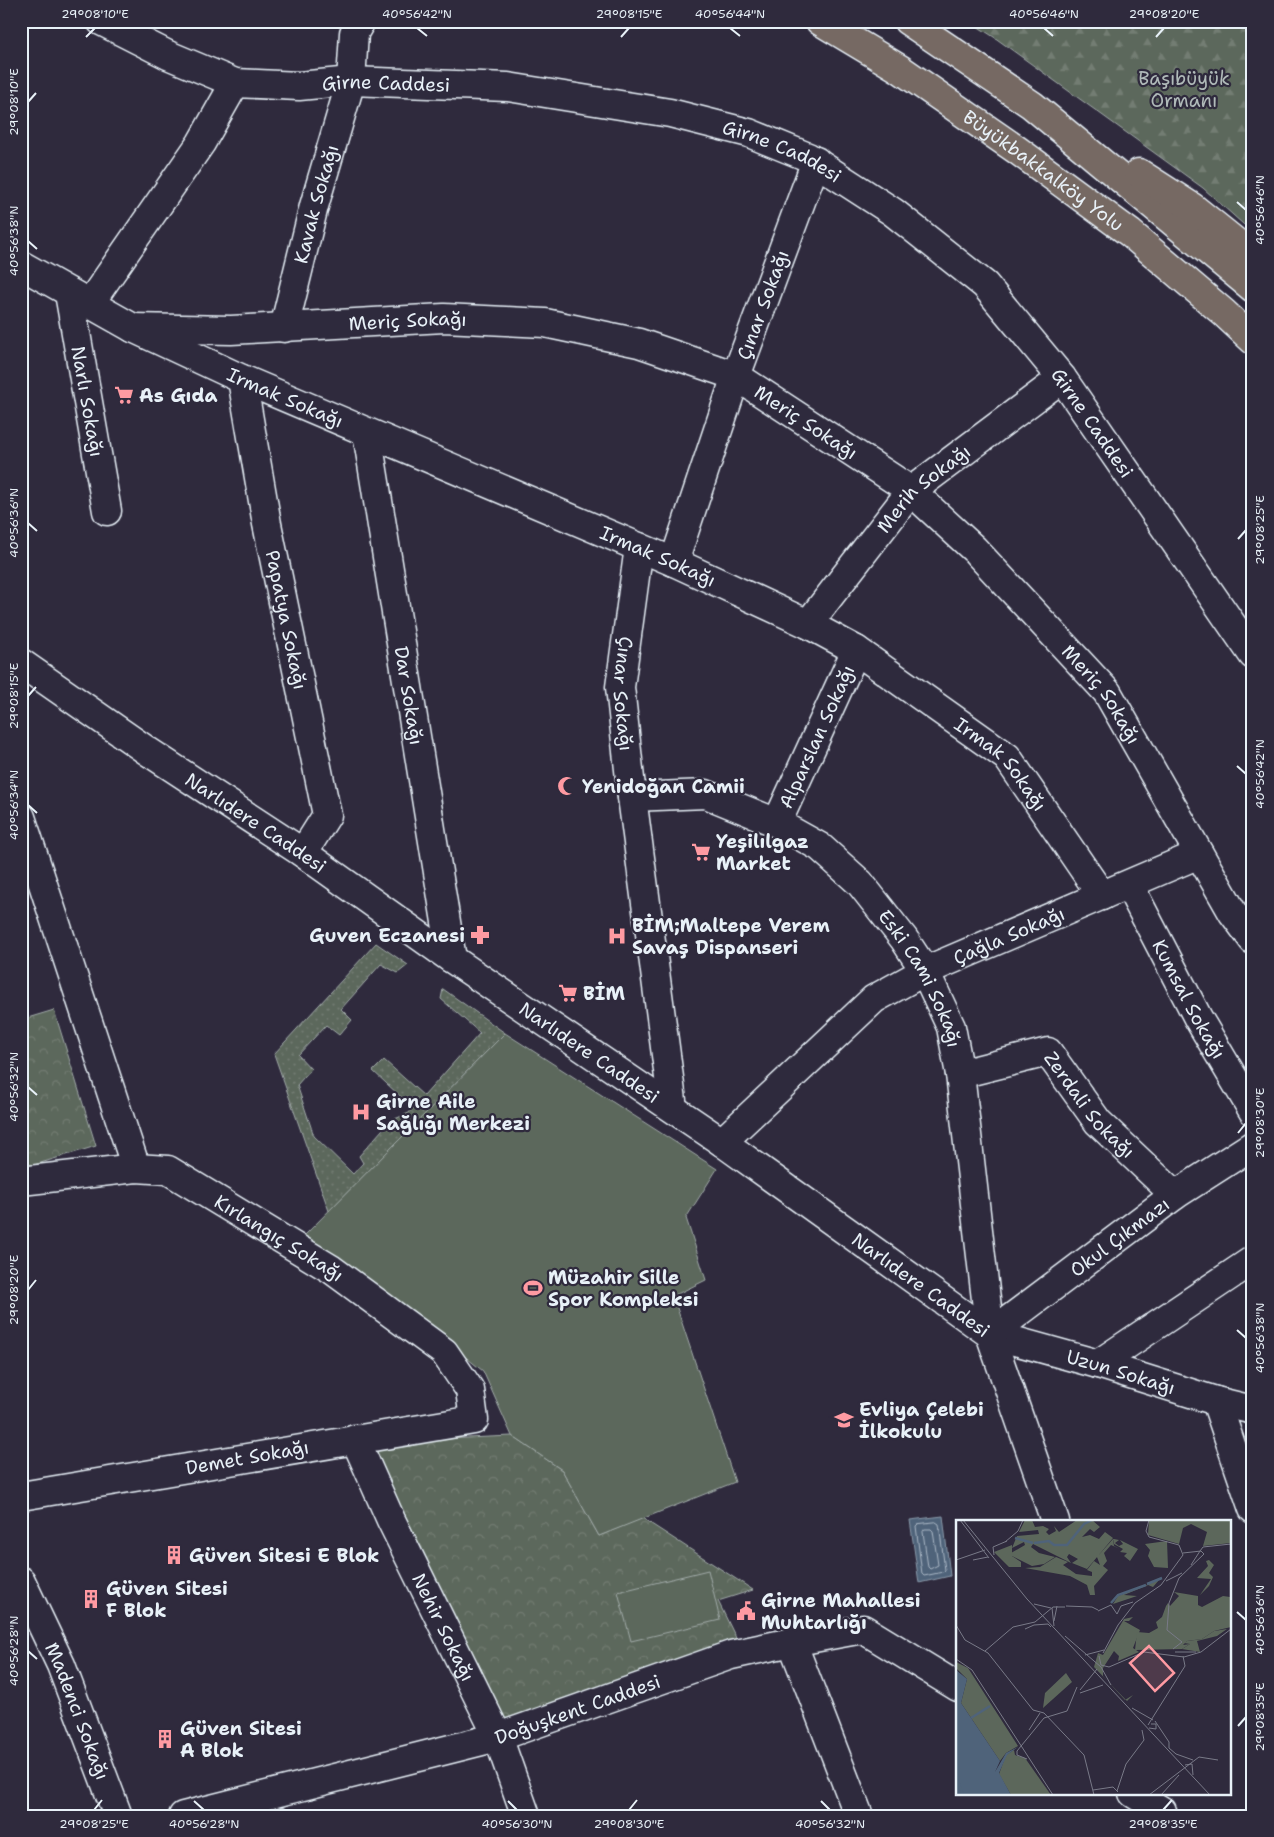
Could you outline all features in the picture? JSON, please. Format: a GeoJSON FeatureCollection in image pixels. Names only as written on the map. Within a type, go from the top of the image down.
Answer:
{"type":"FeatureCollection","features":[{"type":"Feature","properties":{"kind":"highway","name":"Büyükbakkalköy Yolu"},"geometry":{"type":"LineString","coordinates":[[820,21],[900,69],[1032,161],[1130,234],[1224,313],[1253,340]]}},
{"type":"Feature","properties":{"kind":"highway","name":"Büyükbakkalköy Yolu"},"geometry":{"type":"LineString","coordinates":[[908,21],[1032,105],[1253,288]]}},
{"type":"Feature","properties":{"kind":"highway"},"geometry":{"type":"LineString","coordinates":[[1032,105],[1192,207],[1253,256]]}},
{"type":"Feature","properties":{"kind":"street","name":"Girne Caddesi"},"geometry":{"type":"LineString","coordinates":[[101,21],[168,55],[235,83],[300,86],[351,81],[508,87],[574,96],[670,113],[749,134],[816,162],[893,212],[985,285],[1062,378],[1253,655]]}},
{"type":"Feature","properties":{"kind":"street","name":"Kavak Sokağı"},"geometry":{"type":"LineString","coordinates":[[284,328],[314,206],[351,81],[354,33],[361,21]]}},
{"type":"Feature","properties":{"kind":"street"},"geometry":{"type":"LineString","coordinates":[[80,298],[201,143],[235,83]]}},
{"type":"Feature","properties":{"kind":"street","name":"Çınar Sokağı"},"geometry":{"type":"LineString","coordinates":[[674,562],[736,376],[816,162]]}},
{"type":"Feature","properties":{"kind":"street","name":"Irmak Sokağı"},"geometry":{"type":"LineString","coordinates":[[21,265],[133,328],[242,379],[674,562],[808,624],[856,650],[1007,757],[1102,896]]}},
{"type":"Feature","properties":{"kind":"street","name":"Narlı Sokağı"},"geometry":{"type":"LineString","coordinates":[[80,298],[107,511]]}},
{"type":"Feature","properties":{"kind":"street","name":"Meriç Sokağı"},"geometry":{"type":"LineString","coordinates":[[133,328],[231,330],[444,318],[546,323],[639,343],[736,376],[895,480],[910,492],[974,550],[1107,692],[1233,913],[1253,940]]}},
{"type":"Feature","properties":{"kind":"street","name":"Merih Sokağı"},"geometry":{"type":"LineString","coordinates":[[808,624],[910,492],[1062,378]]}},
{"type":"Feature","properties":{"kind":"street","name":"Papatya Sokağı"},"geometry":{"type":"LineString","coordinates":[[242,379],[267,524],[327,815],[303,853]]}},
{"type":"Feature","properties":{"kind":"street","name":"Dar Sokağı"},"geometry":{"type":"LineString","coordinates":[[367,432],[452,958]]}},
{"type":"Feature","properties":{"kind":"street","name":"Çınar Sokağı"},"geometry":{"type":"LineString","coordinates":[[639,547],[620,687],[632,797],[672,1108]]}},
{"type":"Feature","properties":{"kind":"street","name":"Alparslan Sokağı"},"geometry":{"type":"LineString","coordinates":[[777,823],[856,650]]}},
{"type":"Feature","properties":{"kind":"street","name":"Narlıdere Caddesi"},"geometry":{"type":"LineString","coordinates":[[21,663],[146,750],[303,853],[452,958],[722,1142],[990,1334],[1055,1520]]}},
{"type":"Feature","properties":{"kind":"street","name":"Eski Cami Sokağı"},"geometry":{"type":"LineString","coordinates":[[632,797],[706,794],[777,823],[820,847],[860,883],[904,939],[925,971],[951,1027],[960,1074],[990,1334]]}},
{"type":"Feature","properties":{"kind":"street"},"geometry":{"type":"LineString","coordinates":[[21,817],[136,1168]]}},
{"type":"Feature","properties":{"kind":"street","name":"Çağla Sokağı"},"geometry":{"type":"LineString","coordinates":[[722,1142],[874,999],[925,971],[1199,854]]}},
{"type":"Feature","properties":{"kind":"street","name":"Kumsal Sokağı"},"geometry":{"type":"LineString","coordinates":[[1129,885],[1198,1018],[1253,1111]]}},
{"type":"Feature","properties":{"kind":"street","name":"Zerdali Sokağı"},"geometry":{"type":"LineString","coordinates":[[960,1074],[1048,1052],[1098,1122],[1175,1195]]}},
{"type":"Feature","properties":{"kind":"street","name":"Okul Çıkmazı"},"geometry":{"type":"LineString","coordinates":[[990,1334],[1175,1195],[1253,1145]]}},
{"type":"Feature","properties":{"kind":"street","name":"Kırlangıç Sokağı"},"geometry":{"type":"LineString","coordinates":[[21,1180],[136,1168],[168,1170],[331,1269],[444,1352],[470,1390],[474,1420]]}},
{"type":"Feature","properties":{"kind":"street"},"geometry":{"type":"LineString","coordinates":[[1098,1364],[1253,1260]]}},
{"type":"Feature","properties":{"kind":"street","name":"Uzun Sokağı"},"geometry":{"type":"LineString","coordinates":[[990,1334],[1098,1364],[1216,1401],[1253,1410]]}},
{"type":"Feature","properties":{"kind":"street"},"geometry":{"type":"LineString","coordinates":[[1216,1401],[1253,1509]]}},
{"type":"Feature","properties":{"kind":"street","name":"Demet Sokağı"},"geometry":{"type":"LineString","coordinates":[[21,1496],[474,1420]]}},
{"type":"Feature","properties":{"kind":"street","name":"Nehir Sokağı"},"geometry":{"type":"LineString","coordinates":[[355,1439],[391,1520],[498,1737],[526,1816]]}},
{"type":"Feature","properties":{"kind":"street","name":"Madenci Sokağı"},"geometry":{"type":"LineString","coordinates":[[21,1581],[61,1666],[118,1816]]}},
{"type":"Feature","properties":{"kind":"street","name":"Doğuşkent Caddesi"},"geometry":{"type":"LineString","coordinates":[[183,1816],[498,1737],[732,1655],[863,1629],[956,1686]]}},
{"type":"Feature","properties":{"kind":"street"},"geometry":{"type":"LineString","coordinates":[[792,1642],[859,1816]]}},
{"type":"Feature","properties":{"kind":"street"},"geometry":{"type":"LineString","coordinates":[[1135,1794],[1160,1807]]}},
{"type":"Feature","properties":{"kind":"green space","name":"Başıbüyük Ormanı"},"geometry":{"type":"Polygon","coordinates":[[[969,21],[1253,21],[1253,233],[1203,188],[969,21]]]}},
{"type":"Feature","properties":{"kind":"green space"},"geometry":{"type":"Polygon","coordinates":[[[376,943],[408,965],[398,973],[381,964],[341,1009],[352,1020],[339,1035],[326,1025],[298,1055],[311,1069],[297,1085],[314,1136],[353,1174],[363,1163],[359,1156],[390,1121],[409,1113],[413,1108],[373,1071],[384,1060],[424,1096],[480,1033],[441,999],[443,989],[505,1033],[329,1211],[274,1054],[376,943]]]}},
{"type":"Feature","properties":{"kind":"green space"},"geometry":{"type":"Polygon","coordinates":[[[54,1010],[96,1146],[21,1169],[21,1020],[54,1010]]]}},
{"type":"Feature","properties":{"kind":"green space","name":"Müzahir Sille Spor Kompleksi"},"geometry":{"type":"Polygon","coordinates":[[[505,1033],[717,1169],[686,1218],[706,1280],[673,1296],[735,1482],[599,1536],[562,1470],[512,1436],[483,1371],[396,1301],[304,1236],[505,1033]]]}},
{"type":"Feature","properties":{"kind":"green space"},"geometry":{"type":"Polygon","coordinates":[[[512,1436],[562,1470],[599,1536],[642,1518],[753,1590],[718,1601],[737,1640],[499,1738],[355,1443],[512,1436]]]}},
{"type":"Feature","properties":{"kind":"green space"},"geometry":{"type":"Polygon","coordinates":[[[708,1570],[720,1620],[631,1641],[618,1592],[708,1570]]]}},
{"type":"Feature","properties":{"kind":"water"},"geometry":{"type":"Polygon","coordinates":[[[943,1516],[950,1576],[919,1583],[910,1520],[943,1516]]]}},
{"type":"Feature","properties":{"kind":"place","name":"As Gıda"},"geometry":{"type":"Point","coordinates":[124,395]}},
{"type":"Feature","properties":{"kind":"place","name":"Yenidoğan Camii"},"geometry":{"type":"Point","coordinates":[567,786]}},
{"type":"Feature","properties":{"kind":"place","name":"Yeşilılgaz Market"},"geometry":{"type":"Point","coordinates":[701,852]}},
{"type":"Feature","properties":{"kind":"place","name":"Guven Eczanesi"},"geometry":{"type":"Point","coordinates":[480,935]}},
{"type":"Feature","properties":{"kind":"place","name":"BİM;Maltepe Verem Savaş Dispanseri"},"geometry":{"type":"Point","coordinates":[617,936]}},
{"type":"Feature","properties":{"kind":"place","name":"BİM"},"geometry":{"type":"Point","coordinates":[568,993]}},
{"type":"Feature","properties":{"kind":"place","name":"Girne Aile Sağlığı Merkezi"},"geometry":{"type":"Point","coordinates":[361,1112]}},
{"type":"Feature","properties":{"kind":"place","name":"Müzahir Sille Spor Kompleksi"},"geometry":{"type":"Point","coordinates":[533,1288]}},
{"type":"Feature","properties":{"kind":"place","name":"Evliya Çelebi İlkokulu"},"geometry":{"type":"Point","coordinates":[844,1420]}},
{"type":"Feature","properties":{"kind":"place","name":"Güven Sitesi E Blok"},"geometry":{"type":"Point","coordinates":[174,1555]}},
{"type":"Feature","properties":{"kind":"place","name":"Güven Sitesi F Blok"},"geometry":{"type":"Point","coordinates":[91,1599]}},
{"type":"Feature","properties":{"kind":"place","name":"Girne Mahallesi Muhtarlığı"},"geometry":{"type":"Point","coordinates":[746,1611]}},
{"type":"Feature","properties":{"kind":"place","name":"Güven Sitesi A Blok"},"geometry":{"type":"Point","coordinates":[165,1739]}}]}
